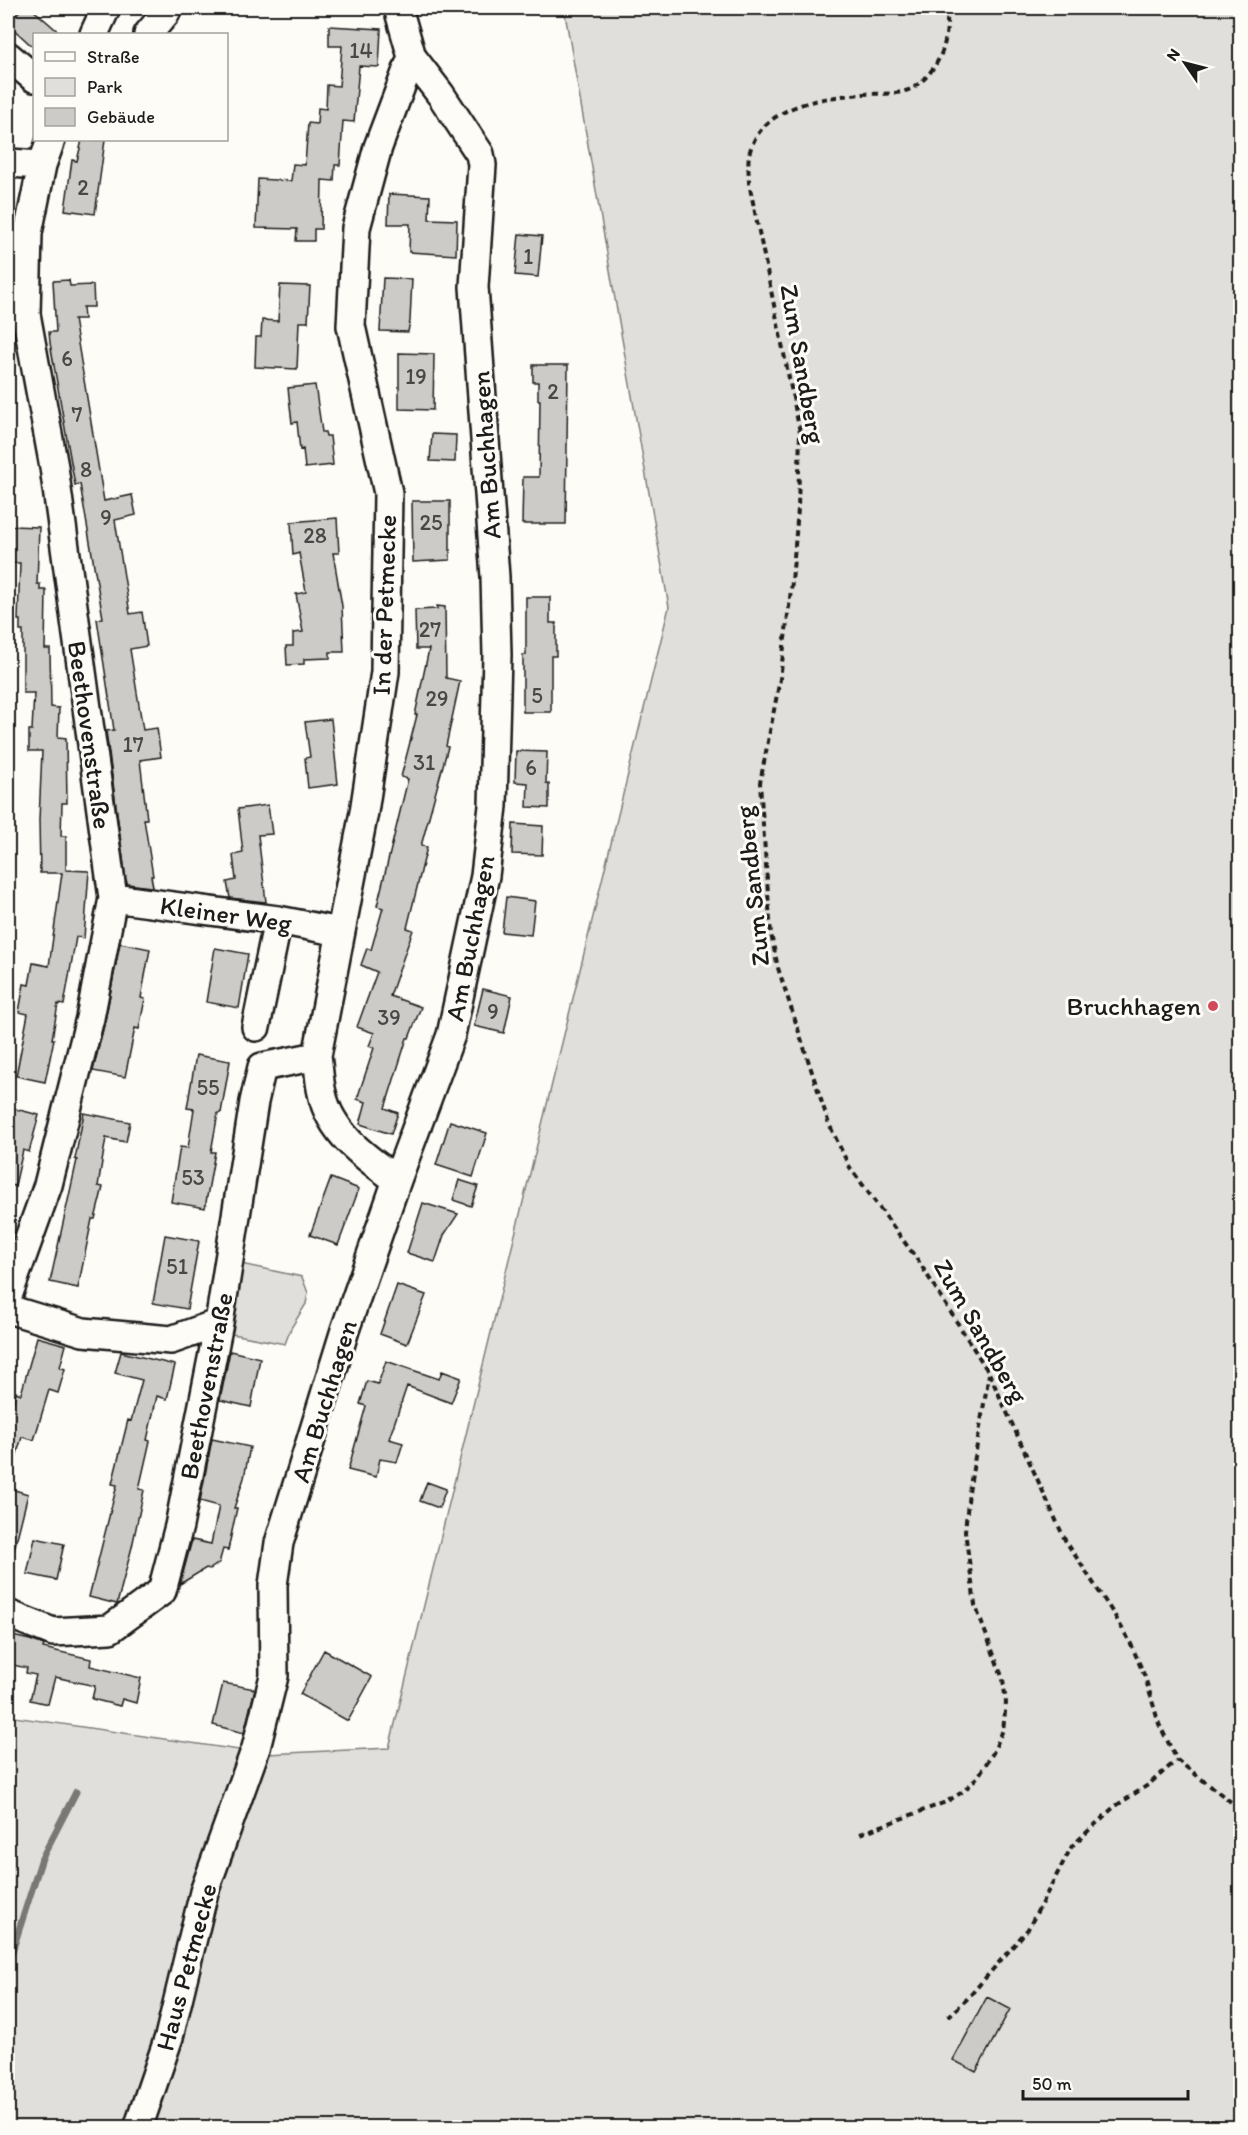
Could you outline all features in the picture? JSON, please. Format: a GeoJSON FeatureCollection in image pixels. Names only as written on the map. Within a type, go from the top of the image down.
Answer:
{"type":"FeatureCollection","features":[{"type":"Feature","properties":{"kind":"street"},"geometry":{"type":"LineString","coordinates":[[94,33],[106,8]]}},
{"type":"Feature","properties":{"kind":"street"},"geometry":{"type":"LineString","coordinates":[[149,33],[168,8]]}},
{"type":"Feature","properties":{"kind":"street"},"geometry":{"type":"LineString","coordinates":[[398,8],[412,57]]}},
{"type":"Feature","properties":{"kind":"street"},"geometry":{"type":"LineString","coordinates":[[8,56],[33,77]]}},
{"type":"Feature","properties":{"kind":"street","name":"In der Petmecke"},"geometry":{"type":"LineString","coordinates":[[397,1180],[373,1163],[333,1124],[322,1095],[317,1056],[364,812],[385,672],[388,493],[351,326],[356,228],[378,147],[412,57]]}},
{"type":"Feature","properties":{"kind":"street","name":"Am Buchhagen"},"geometry":{"type":"LineString","coordinates":[[234,1808],[256,1748],[274,1676],[273,1585],[279,1543],[345,1330],[454,1024],[485,876],[493,806],[496,738],[495,577],[474,287],[482,165],[480,154],[412,57]]}},
{"type":"Feature","properties":{"kind":"street","name":"Beethovenstraße"},"geometry":{"type":"LineString","coordinates":[[8,1296],[48,1185],[90,1018],[113,898],[54,467],[26,314],[28,233],[42,165],[51,141]]}},
{"type":"Feature","properties":{"kind":"street"},"geometry":{"type":"LineString","coordinates":[[8,163],[42,165]]}},
{"type":"Feature","properties":{"kind":"street","name":"Kleiner Weg"},"geometry":{"type":"LineString","coordinates":[[113,898],[278,920],[340,932]]}},
{"type":"Feature","properties":{"kind":"street"},"geometry":{"type":"LineString","coordinates":[[255,1027],[278,920]]}},
{"type":"Feature","properties":{"kind":"street","name":"Beethovenstraße"},"geometry":{"type":"LineString","coordinates":[[8,1614],[53,1632],[110,1629],[162,1591],[179,1526],[219,1323],[252,1113],[262,1067],[317,1056]]}},
{"type":"Feature","properties":{"kind":"street"},"geometry":{"type":"LineString","coordinates":[[8,1309],[83,1332],[171,1340],[219,1323]]}},
{"type":"Feature","properties":{"kind":"street","name":"Haus Petmecke"},"geometry":{"type":"LineString","coordinates":[[138,2127],[169,2037],[204,1892],[234,1808]]}},
{"type":"Feature","properties":{"kind":"path","name":"Zum Sandberg"},"geometry":{"type":"LineString","coordinates":[[947,8],[948,32],[944,51],[935,68],[921,82],[905,91],[836,96],[806,102],[782,112],[765,126],[750,150],[749,183],[800,432],[798,509],[792,582],[780,679],[760,783],[771,934],[778,968],[829,1124],[849,1166],[919,1262],[989,1373],[1065,1540],[1131,1644],[1145,1677],[1159,1724],[1177,1760],[1240,1809]]}},
{"type":"Feature","properties":{"kind":"path"},"geometry":{"type":"LineString","coordinates":[[860,1834],[946,1803],[964,1791],[979,1775],[993,1753],[1003,1730],[1006,1703],[1003,1679],[975,1605],[965,1531],[969,1492],[989,1373]]}},
{"type":"Feature","properties":{"kind":"path"},"geometry":{"type":"LineString","coordinates":[[948,2018],[1028,1929],[1072,1846],[1114,1807],[1148,1785],[1177,1760]]}},
{"type":"Feature","properties":{"kind":"green space"},"geometry":{"type":"Polygon","coordinates":[[[564,8],[668,8],[671,12],[669,8],[1240,8],[1240,2127],[8,2128],[8,1716],[267,1754],[389,1748],[669,607],[564,8]]]}},
{"type":"Feature","properties":{"kind":"green space"},"geometry":{"type":"Polygon","coordinates":[[[232,1262],[302,1277],[308,1293],[306,1304],[291,1328],[285,1344],[221,1332],[232,1262]]]}},
{"type":"Feature","properties":{"kind":"building"},"geometry":{"type":"Polygon","coordinates":[[[22,8],[31,8],[60,33],[33,33],[33,47],[8,24],[22,8]]]}},
{"type":"Feature","properties":{"kind":"building"},"geometry":{"type":"Polygon","coordinates":[[[329,26],[381,29],[379,67],[359,66],[354,122],[343,121],[340,165],[335,165],[334,181],[322,180],[321,229],[314,229],[314,241],[296,241],[297,229],[256,228],[258,179],[291,181],[293,164],[305,165],[308,123],[317,124],[318,108],[326,109],[327,85],[339,86],[342,46],[329,46],[329,26]]]}},
{"type":"Feature","properties":{"kind":"building"},"geometry":{"type":"Polygon","coordinates":[[[82,141],[105,141],[95,214],[65,210],[72,160],[77,161],[82,141]]]}},
{"type":"Feature","properties":{"kind":"building"},"geometry":{"type":"Polygon","coordinates":[[[389,194],[430,196],[429,219],[457,220],[456,255],[409,252],[410,224],[388,224],[389,194]]]}},
{"type":"Feature","properties":{"kind":"building"},"geometry":{"type":"Polygon","coordinates":[[[519,234],[542,236],[538,277],[515,275],[519,234]]]}},
{"type":"Feature","properties":{"kind":"building"},"geometry":{"type":"Polygon","coordinates":[[[383,278],[412,279],[408,332],[380,331],[383,278]]]}},
{"type":"Feature","properties":{"kind":"building"},"geometry":{"type":"Polygon","coordinates":[[[69,280],[70,286],[93,285],[94,307],[83,307],[84,319],[74,319],[104,501],[132,495],[136,515],[115,520],[130,614],[142,612],[147,646],[130,649],[143,730],[157,728],[161,757],[140,760],[147,819],[144,819],[153,887],[128,884],[126,880],[106,731],[114,730],[97,619],[103,618],[80,484],[75,485],[50,343],[49,332],[56,332],[53,281],[69,280]]]}},
{"type":"Feature","properties":{"kind":"building"},"geometry":{"type":"Polygon","coordinates":[[[280,285],[310,286],[308,322],[299,322],[297,369],[255,367],[256,337],[261,337],[262,320],[278,321],[280,285]]]}},
{"type":"Feature","properties":{"kind":"building"},"geometry":{"type":"Polygon","coordinates":[[[399,353],[434,354],[433,410],[399,409],[399,353]]]}},
{"type":"Feature","properties":{"kind":"building"},"geometry":{"type":"Polygon","coordinates":[[[533,365],[568,365],[566,524],[522,524],[523,477],[539,477],[540,400],[538,400],[538,382],[533,382],[533,365]]]}},
{"type":"Feature","properties":{"kind":"building"},"geometry":{"type":"Polygon","coordinates":[[[315,385],[322,432],[330,436],[333,465],[305,468],[303,449],[300,450],[297,422],[292,423],[288,388],[315,385]]]}},
{"type":"Feature","properties":{"kind":"building"},"geometry":{"type":"Polygon","coordinates":[[[432,434],[456,435],[455,462],[430,461],[432,434]]]}},
{"type":"Feature","properties":{"kind":"building"},"geometry":{"type":"Polygon","coordinates":[[[412,501],[450,501],[450,560],[413,562],[412,501]]]}},
{"type":"Feature","properties":{"kind":"building"},"geometry":{"type":"Polygon","coordinates":[[[337,518],[339,553],[333,553],[342,606],[344,652],[330,652],[330,658],[304,659],[304,664],[287,665],[286,646],[293,646],[293,633],[303,632],[296,594],[306,592],[299,553],[293,555],[291,522],[337,518]]]}},
{"type":"Feature","properties":{"kind":"building"},"geometry":{"type":"Polygon","coordinates":[[[11,526],[39,527],[37,584],[40,584],[40,590],[46,590],[45,649],[50,649],[51,707],[59,708],[58,737],[66,738],[67,803],[62,803],[61,836],[66,836],[66,870],[89,871],[84,938],[76,937],[64,1005],[58,1004],[52,1039],[54,1039],[45,1082],[16,1076],[28,1014],[19,1012],[24,984],[29,985],[33,963],[49,966],[62,873],[40,873],[39,820],[42,751],[29,751],[29,730],[32,730],[34,693],[23,693],[23,631],[20,631],[20,620],[18,620],[20,563],[9,563],[11,526]]]}},
{"type":"Feature","properties":{"kind":"building"},"geometry":{"type":"Polygon","coordinates":[[[526,597],[550,597],[550,623],[556,623],[556,656],[551,656],[551,712],[523,712],[526,597]]]}},
{"type":"Feature","properties":{"kind":"building"},"geometry":{"type":"Polygon","coordinates":[[[437,606],[445,607],[446,678],[460,681],[446,746],[448,747],[421,846],[427,847],[407,928],[413,930],[390,996],[421,1007],[409,1038],[407,1038],[385,1108],[398,1113],[391,1134],[360,1124],[366,1102],[357,1099],[374,1048],[369,1046],[374,1033],[357,1027],[377,972],[361,965],[367,948],[371,950],[383,908],[377,906],[408,779],[401,777],[417,715],[415,715],[429,649],[416,649],[415,610],[437,609],[437,606]]]}},
{"type":"Feature","properties":{"kind":"building"},"geometry":{"type":"Polygon","coordinates":[[[331,719],[338,784],[308,788],[305,758],[310,757],[305,722],[331,719]]]}},
{"type":"Feature","properties":{"kind":"building"},"geometry":{"type":"Polygon","coordinates":[[[516,751],[547,752],[546,783],[549,784],[549,808],[527,807],[528,783],[515,782],[516,751]]]}},
{"type":"Feature","properties":{"kind":"building"},"geometry":{"type":"Polygon","coordinates":[[[268,805],[272,834],[258,835],[266,902],[230,898],[227,882],[236,880],[233,855],[243,853],[238,809],[268,805]]]}},
{"type":"Feature","properties":{"kind":"building"},"geometry":{"type":"Polygon","coordinates":[[[513,824],[543,826],[542,855],[512,854],[513,824]]]}},
{"type":"Feature","properties":{"kind":"building"},"geometry":{"type":"Polygon","coordinates":[[[506,897],[535,901],[531,935],[502,932],[506,897]]]}},
{"type":"Feature","properties":{"kind":"building"},"geometry":{"type":"Polygon","coordinates":[[[120,943],[150,949],[141,998],[145,999],[139,1029],[135,1028],[125,1077],[93,1071],[120,943]]]}},
{"type":"Feature","properties":{"kind":"building"},"geometry":{"type":"Polygon","coordinates":[[[215,948],[248,954],[239,1008],[206,1002],[215,948]]]}},
{"type":"Feature","properties":{"kind":"building"},"geometry":{"type":"Polygon","coordinates":[[[483,989],[512,996],[504,1033],[474,1026],[483,989]]]}},
{"type":"Feature","properties":{"kind":"building"},"geometry":{"type":"Polygon","coordinates":[[[196,1055],[230,1061],[221,1113],[218,1113],[211,1152],[215,1152],[205,1208],[171,1202],[180,1147],[188,1148],[194,1109],[187,1108],[196,1055]]]}},
{"type":"Feature","properties":{"kind":"building"},"geometry":{"type":"Polygon","coordinates":[[[8,1107],[39,1115],[29,1152],[23,1150],[15,1186],[8,1185],[8,1107]]]}},
{"type":"Feature","properties":{"kind":"building"},"geometry":{"type":"Polygon","coordinates":[[[84,1113],[130,1122],[126,1142],[106,1138],[98,1186],[103,1187],[95,1219],[92,1219],[78,1288],[50,1282],[77,1160],[75,1159],[84,1113]]]}},
{"type":"Feature","properties":{"kind":"building"},"geometry":{"type":"Polygon","coordinates":[[[450,1121],[487,1133],[473,1177],[436,1165],[450,1121]]]}},
{"type":"Feature","properties":{"kind":"building"},"geometry":{"type":"Polygon","coordinates":[[[331,1178],[359,1189],[338,1245],[310,1235],[331,1178]]]}},
{"type":"Feature","properties":{"kind":"building"},"geometry":{"type":"Polygon","coordinates":[[[459,1180],[478,1186],[471,1206],[453,1200],[459,1180]]]}},
{"type":"Feature","properties":{"kind":"building"},"geometry":{"type":"Polygon","coordinates":[[[423,1203],[458,1214],[444,1235],[435,1262],[407,1253],[423,1203]]]}},
{"type":"Feature","properties":{"kind":"building"},"geometry":{"type":"Polygon","coordinates":[[[165,1235],[199,1241],[187,1309],[153,1303],[165,1235]]]}},
{"type":"Feature","properties":{"kind":"building"},"geometry":{"type":"Polygon","coordinates":[[[397,1285],[426,1295],[407,1344],[380,1334],[397,1285]]]}},
{"type":"Feature","properties":{"kind":"building"},"geometry":{"type":"Polygon","coordinates":[[[37,1337],[66,1345],[60,1367],[65,1369],[58,1393],[49,1390],[34,1440],[22,1437],[12,1470],[8,1469],[8,1425],[16,1392],[21,1394],[37,1337]]]}},
{"type":"Feature","properties":{"kind":"building"},"geometry":{"type":"Polygon","coordinates":[[[230,1351],[260,1358],[251,1407],[220,1400],[230,1351]]]}},
{"type":"Feature","properties":{"kind":"building"},"geometry":{"type":"Polygon","coordinates":[[[121,1352],[175,1365],[167,1399],[157,1396],[139,1489],[144,1490],[117,1604],[89,1597],[117,1485],[112,1484],[128,1420],[131,1421],[142,1380],[115,1373],[121,1352]]]}},
{"type":"Feature","properties":{"kind":"building"},"geometry":{"type":"Polygon","coordinates":[[[386,1361],[439,1379],[442,1371],[461,1378],[451,1403],[407,1386],[389,1439],[403,1443],[397,1462],[380,1459],[376,1477],[348,1470],[366,1406],[360,1404],[367,1381],[378,1384],[386,1361]]]}},
{"type":"Feature","properties":{"kind":"building"},"geometry":{"type":"Polygon","coordinates":[[[212,1439],[250,1447],[244,1478],[234,1508],[237,1508],[228,1550],[223,1549],[219,1563],[180,1584],[192,1540],[211,1544],[219,1506],[200,1501],[212,1439]]]}},
{"type":"Feature","properties":{"kind":"building"},"geometry":{"type":"Polygon","coordinates":[[[427,1482],[446,1489],[439,1508],[420,1501],[427,1482]]]}},
{"type":"Feature","properties":{"kind":"building"},"geometry":{"type":"Polygon","coordinates":[[[8,1488],[28,1494],[14,1550],[8,1549],[8,1488]]]}},
{"type":"Feature","properties":{"kind":"building"},"geometry":{"type":"Polygon","coordinates":[[[35,1538],[64,1544],[56,1580],[27,1574],[35,1538]]]}},
{"type":"Feature","properties":{"kind":"building"},"geometry":{"type":"Polygon","coordinates":[[[8,1635],[44,1645],[43,1648],[91,1659],[90,1666],[141,1678],[136,1703],[122,1699],[120,1706],[92,1699],[95,1686],[55,1677],[48,1704],[30,1700],[36,1675],[26,1673],[27,1668],[8,1664],[8,1635]]]}},
{"type":"Feature","properties":{"kind":"building"},"geometry":{"type":"Polygon","coordinates":[[[324,1650],[372,1677],[348,1721],[300,1694],[324,1650]]]}},
{"type":"Feature","properties":{"kind":"building"},"geometry":{"type":"Polygon","coordinates":[[[223,1683],[255,1689],[244,1733],[213,1725],[223,1683]]]}},
{"type":"Feature","properties":{"kind":"building"},"geometry":{"type":"Polygon","coordinates":[[[987,1997],[1010,2009],[976,2072],[953,2060],[987,1997]]]}},
{"type":"Feature","properties":{"kind":"waterway"},"geometry":{"type":"LineString","coordinates":[[8,1964],[42,1858],[76,1792]]}},
{"type":"Feature","properties":{"kind":"place","name":"Bruchhagen"},"geometry":{"type":"Point","coordinates":[1213,1006]}}]}
